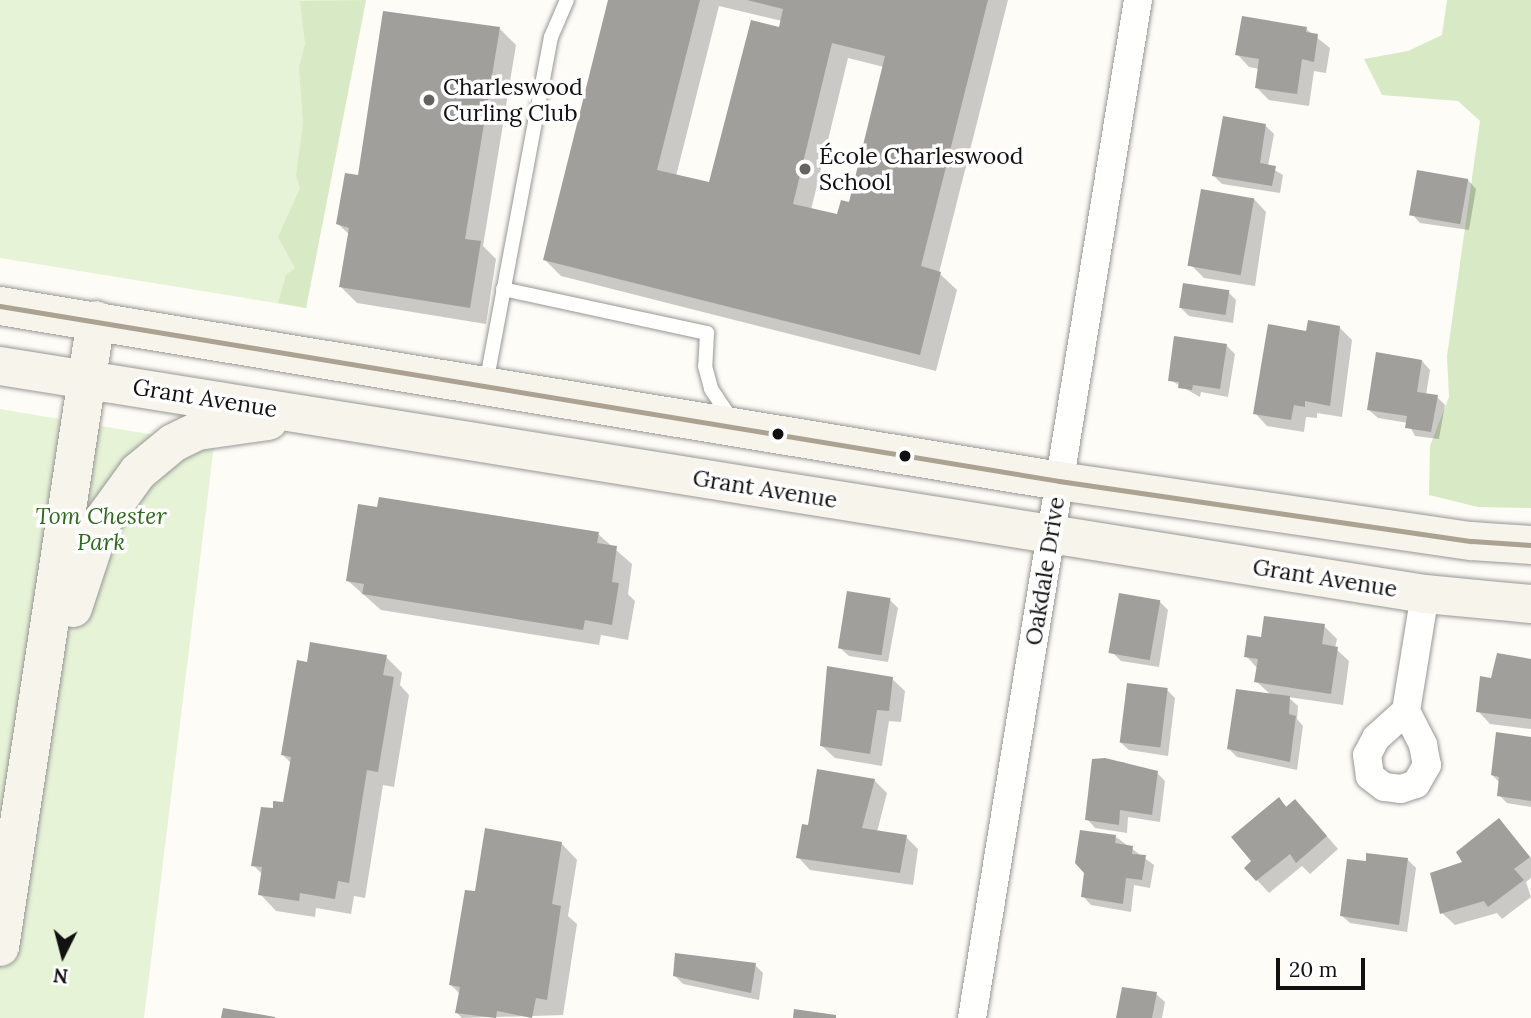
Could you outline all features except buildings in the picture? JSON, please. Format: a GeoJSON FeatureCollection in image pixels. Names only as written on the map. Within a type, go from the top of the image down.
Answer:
{"type":"FeatureCollection","features":[{"type":"Feature","properties":{"kind":"main road"},"geometry":{"type":"LineString","coordinates":[[2,375],[7,307],[486,384],[1059,481],[1472,541],[1531,545]]}},
{"type":"Feature","properties":{"kind":"main road"},"geometry":{"type":"LineString","coordinates":[[0,947],[40,705],[96,320]]}},
{"type":"Feature","properties":{"kind":"main road","name":"Grant Avenue"},"geometry":{"type":"LineString","coordinates":[[2,375],[87,379],[1051,536],[1425,594],[1531,604]]}},
{"type":"Feature","properties":{"kind":"main road"},"geometry":{"type":"LineString","coordinates":[[40,705],[102,523],[138,472],[173,443],[198,431],[234,423],[326,418]]}},
{"type":"Feature","properties":{"kind":"street","name":"Oakdale Drive"},"geometry":{"type":"LineString","coordinates":[[972,1018],[1138,0]]}},
{"type":"Feature","properties":{"kind":"street"},"geometry":{"type":"LineString","coordinates":[[1406,711],[1425,594]]}},
{"type":"Feature","properties":{"kind":"lane"},"geometry":{"type":"LineString","coordinates":[[486,384],[551,37],[567,0]]}},
{"type":"Feature","properties":{"kind":"lane"},"geometry":{"type":"LineString","coordinates":[[503,289],[707,333],[705,366],[711,389],[736,426]]}},
{"type":"Feature","properties":{"kind":"green space"},"geometry":{"type":"Polygon","coordinates":[[[0,0],[366,0],[306,308],[0,258],[0,0]]]}},
{"type":"Feature","properties":{"kind":"green space"},"geometry":{"type":"Polygon","coordinates":[[[366,0],[306,308],[278,303],[286,275],[295,268],[278,237],[300,188],[296,175],[303,123],[299,67],[305,44],[300,1],[366,0]]]}},
{"type":"Feature","properties":{"kind":"green space"},"geometry":{"type":"Polygon","coordinates":[[[1447,0],[1531,0],[1531,508],[1478,507],[1429,495],[1430,446],[1449,397],[1447,356],[1480,121],[1458,101],[1382,95],[1364,59],[1408,51],[1442,35],[1447,0]]]}},
{"type":"Feature","properties":{"kind":"green space","name":"Tom Chester Park"},"geometry":{"type":"Polygon","coordinates":[[[0,409],[214,445],[144,1018],[0,1018],[0,409]]]}},
{"type":"Feature","properties":{"kind":"transit line"},"geometry":{"type":"LineString","coordinates":[[0,306],[1059,481],[1472,541],[1531,545]]}},
{"type":"Feature","properties":{"kind":"place","name":"Charleswood Curling Club"},"geometry":{"type":"Point","coordinates":[429,100]}},
{"type":"Feature","properties":{"kind":"place","name":"École Charleswood School"},"geometry":{"type":"Point","coordinates":[805,169]}}]}
